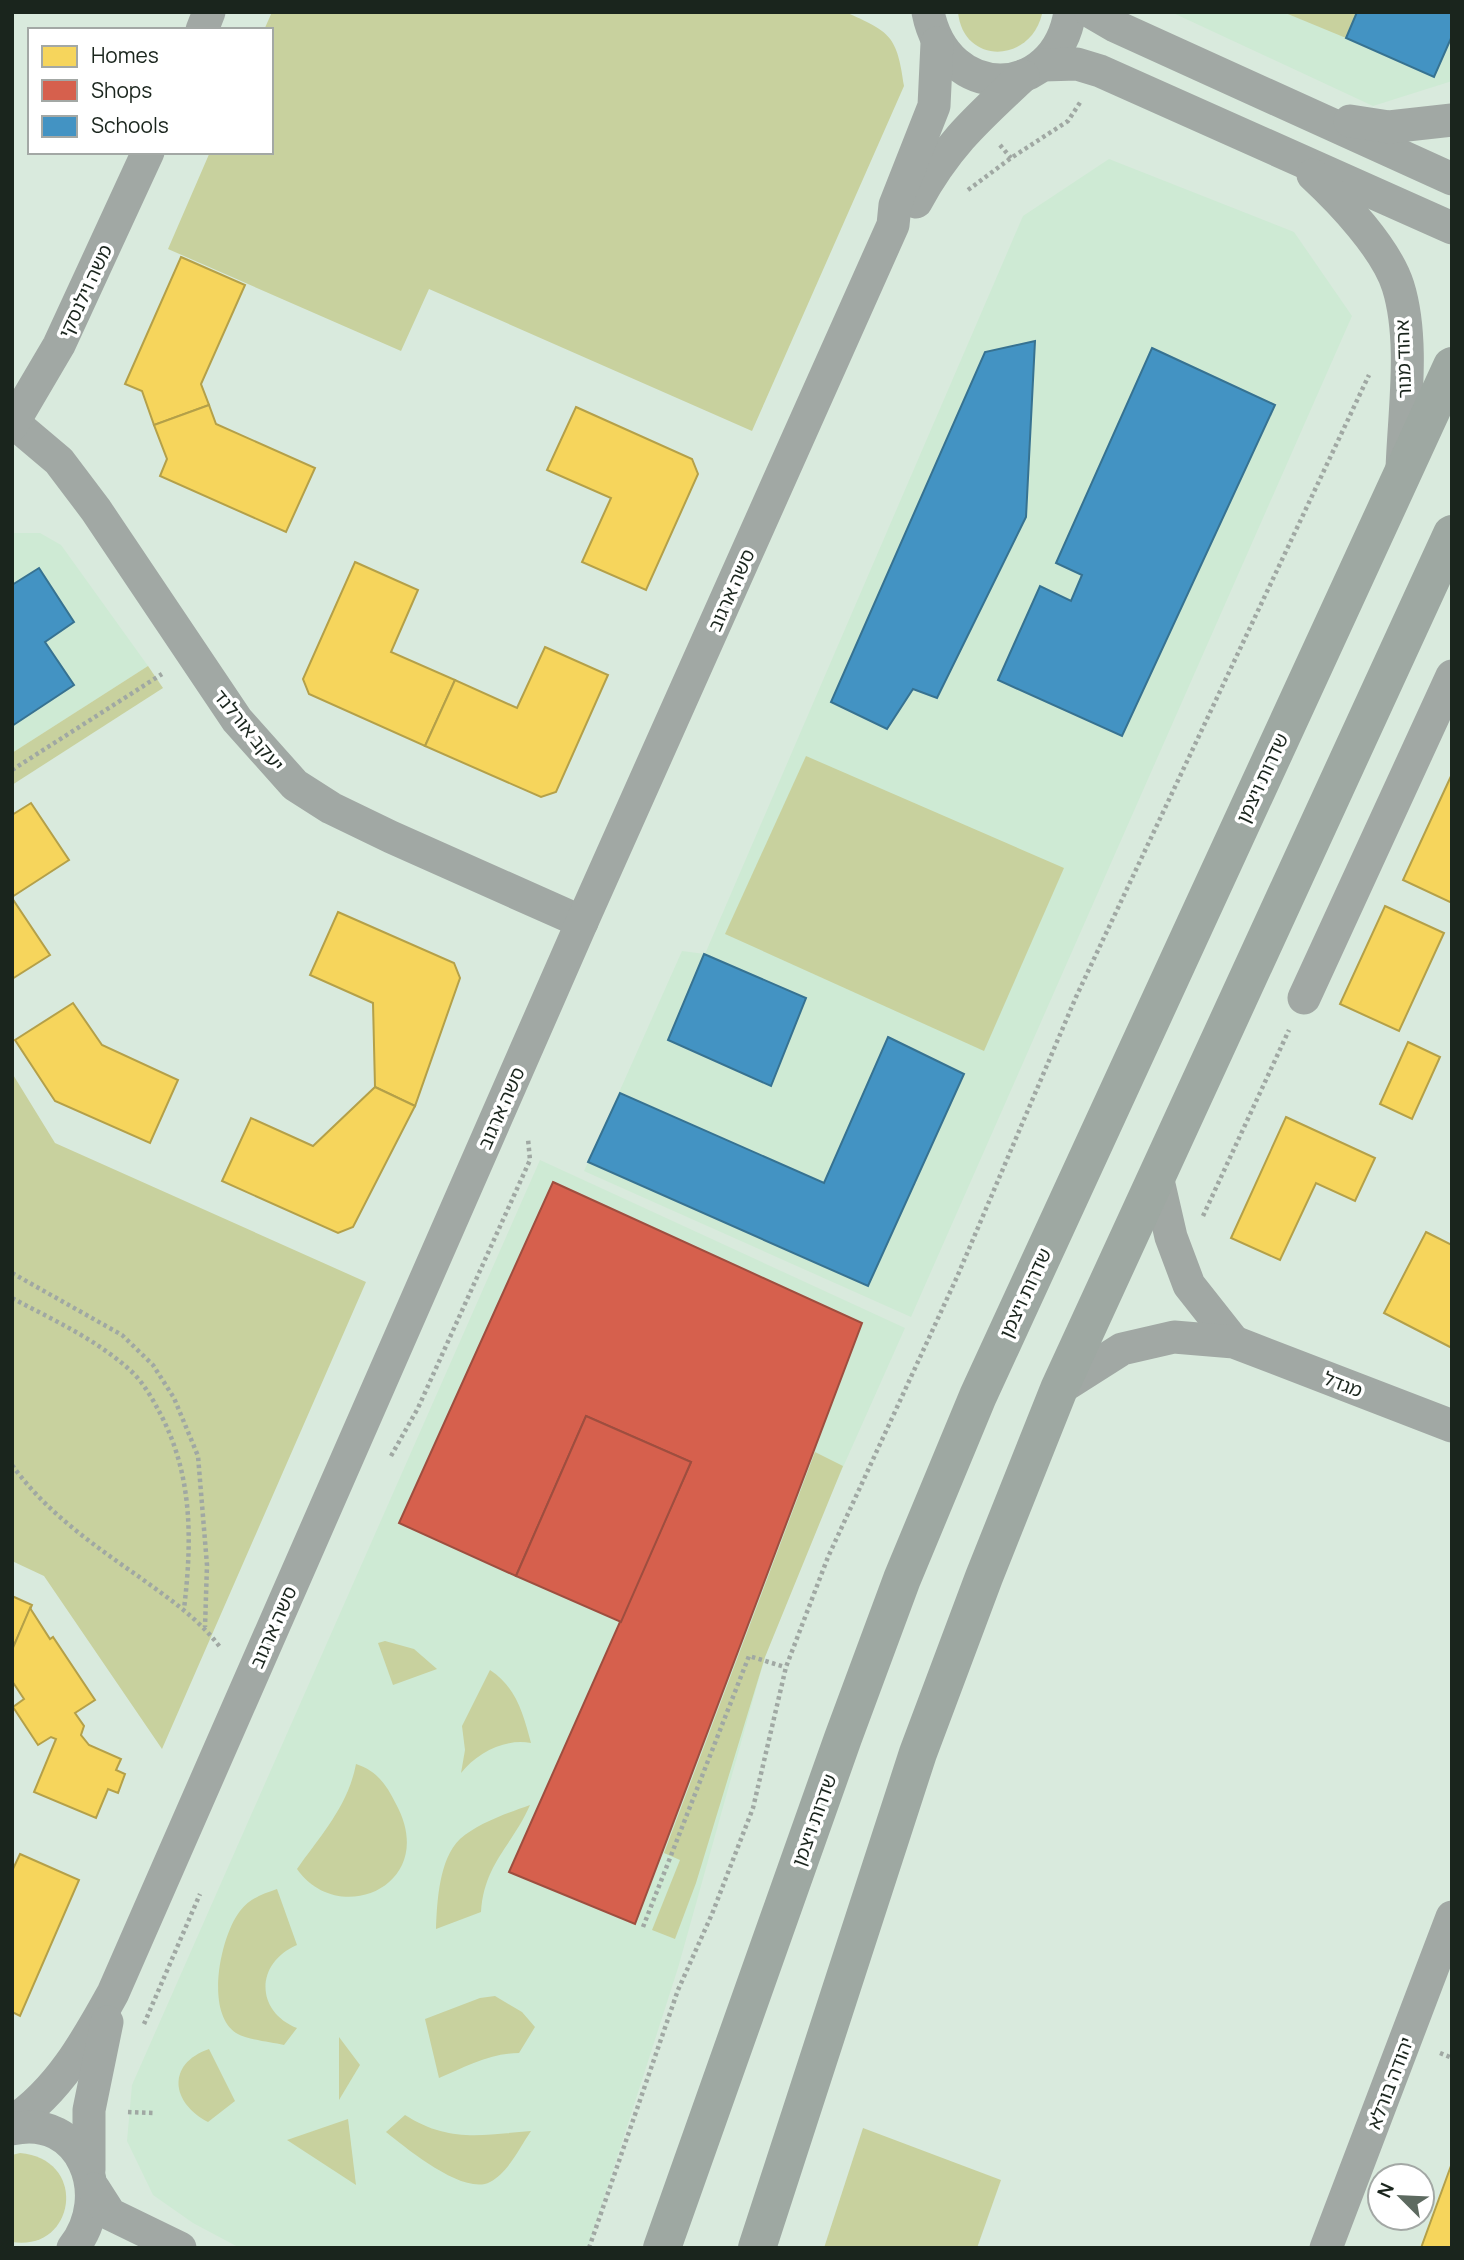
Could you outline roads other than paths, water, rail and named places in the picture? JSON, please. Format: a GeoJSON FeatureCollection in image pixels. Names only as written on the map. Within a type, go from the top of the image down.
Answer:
{"type":"FeatureCollection","features":[{"type":"Feature","properties":{"kind":"main road","name":"שדרות ויצמן"},"geometry":{"type":"LineString","coordinates":[[662,2245],[902,1579],[978,1396],[1452,366]]}},
{"type":"Feature","properties":{"kind":"main road"},"geometry":{"type":"LineString","coordinates":[[757,2248],[918,1753],[1059,1389],[1452,534]]}},
{"type":"Feature","properties":{"kind":"street","name":"סשה ארגוב"},"geometry":{"type":"LineString","coordinates":[[893,225],[910,214],[937,164],[956,140],[1058,49],[1067,29],[1070,12]]}},
{"type":"Feature","properties":{"kind":"street"},"geometry":{"type":"LineString","coordinates":[[1091,12],[1115,26],[1452,179]]}},
{"type":"Feature","properties":{"kind":"street","name":"סשה ארגוב"},"geometry":{"type":"LineString","coordinates":[[12,2122],[24,2114],[63,2073],[85,2044],[113,1993],[582,922],[893,225],[895,205],[934,106],[932,28]]}},
{"type":"Feature","properties":{"kind":"street","name":"אהוד מנור"},"geometry":{"type":"LineString","coordinates":[[932,28],[960,68],[979,78],[1002,80],[1033,71],[1077,64],[1100,71],[1452,228]]}},
{"type":"Feature","properties":{"kind":"street"},"geometry":{"type":"LineString","coordinates":[[1314,115],[1389,127],[1452,120]]}},
{"type":"Feature","properties":{"kind":"street","name":"משה וילנסקי"},"geometry":{"type":"LineString","coordinates":[[13,424],[59,345],[147,154]]}},
{"type":"Feature","properties":{"kind":"street","name":"אהוד מנור"},"geometry":{"type":"LineString","coordinates":[[1293,157],[1346,206],[1398,285],[1406,346],[1402,474]]}},
{"type":"Feature","properties":{"kind":"street","name":"יעקב אורלנד"},"geometry":{"type":"LineString","coordinates":[[13,424],[59,461],[96,510],[237,720],[295,785],[369,827],[582,922]]}},
{"type":"Feature","properties":{"kind":"street"},"geometry":{"type":"LineString","coordinates":[[1304,998],[1452,676]]}},
{"type":"Feature","properties":{"kind":"street"},"geometry":{"type":"LineString","coordinates":[[1157,1176],[1171,1237],[1189,1285],[1234,1342]]}},
{"type":"Feature","properties":{"kind":"street","name":"מגדל"},"geometry":{"type":"LineString","coordinates":[[1059,1389],[1122,1349],[1174,1337],[1234,1342],[1452,1426]]}},
{"type":"Feature","properties":{"kind":"street","name":"יהודה בורלא"},"geometry":{"type":"LineString","coordinates":[[1326,2248],[1452,1917]]}},
{"type":"Feature","properties":{"kind":"street","name":"סשה ארגוב"},"geometry":{"type":"LineString","coordinates":[[73,2248],[87,2230],[93,2210],[89,2110],[113,1993]]}},
{"type":"Feature","properties":{"kind":"street"},"geometry":{"type":"LineString","coordinates":[[12,2129],[45,2130],[63,2139],[78,2152],[110,2214],[180,2248]]}}]}
